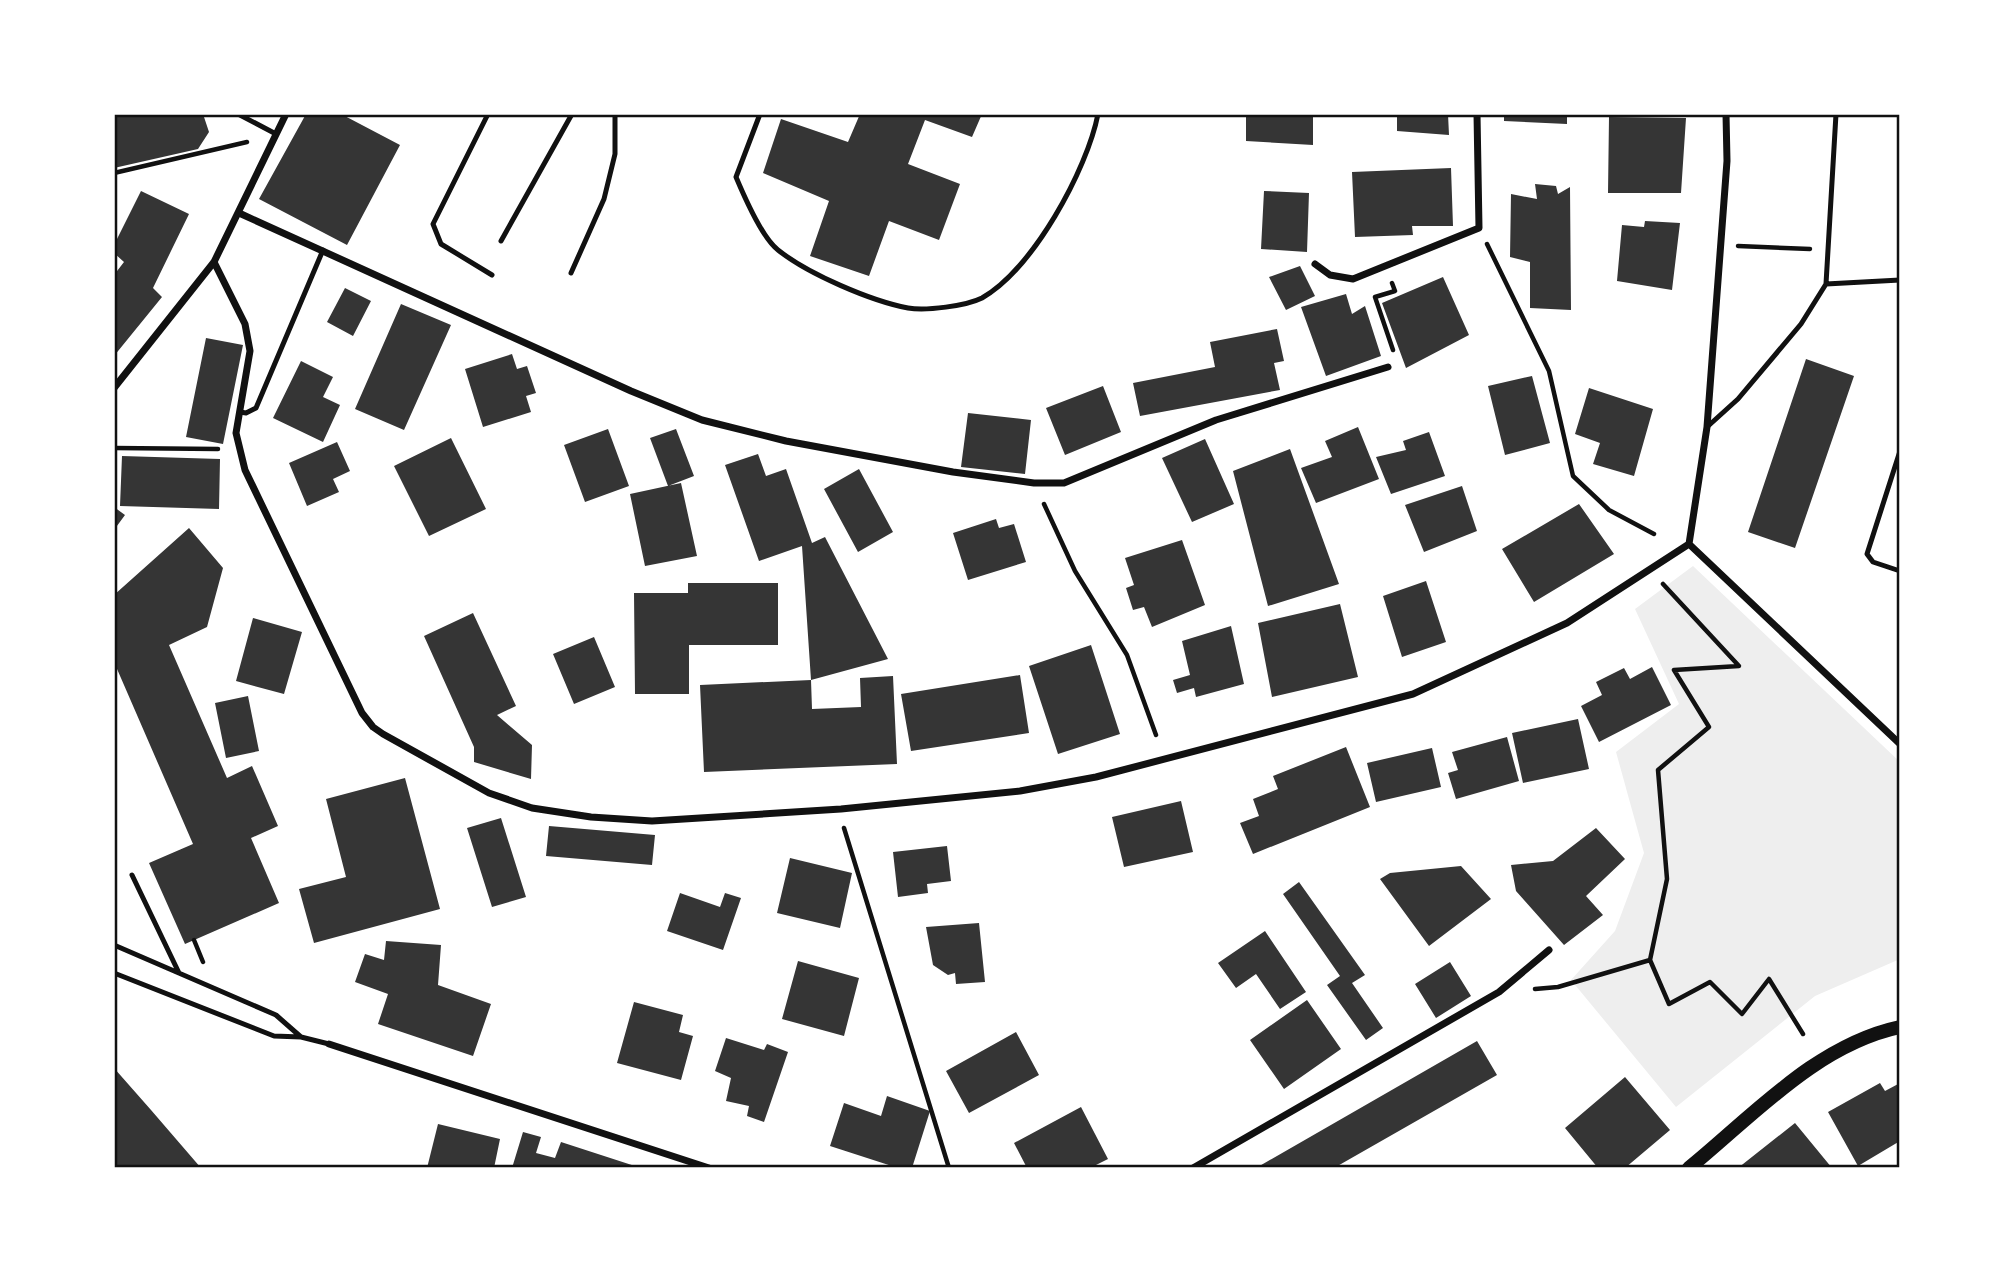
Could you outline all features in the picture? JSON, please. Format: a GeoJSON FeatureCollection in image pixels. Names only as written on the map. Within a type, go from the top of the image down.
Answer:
{"type":"FeatureCollection","features":[{"type":"Feature","properties":{"kind":"main road"},"geometry":{"type":"LineString","coordinates":[[1689,1168],[1793,1080],[1842,1049],[1871,1035],[1900,1027]]}},
{"type":"Feature","properties":{"kind":"street"},"geometry":{"type":"LineString","coordinates":[[114,388],[214,262],[286,114]]}},
{"type":"Feature","properties":{"kind":"street"},"geometry":{"type":"LineString","coordinates":[[1315,264],[1330,275],[1353,279],[1479,228],[1477,114]]}},
{"type":"Feature","properties":{"kind":"street"},"geometry":{"type":"LineString","coordinates":[[214,262],[245,324],[250,351],[236,433],[245,470],[348,685],[362,713],[373,727],[489,793],[532,808],[591,817],[652,821],[841,809],[1020,791],[1096,777],[1413,694],[1567,623],[1689,544],[1707,427],[1727,161],[1726,114]]}},
{"type":"Feature","properties":{"kind":"street"},"geometry":{"type":"LineString","coordinates":[[239,213],[702,420],[799,444],[953,472],[1034,483],[1065,483],[1216,420],[1388,367]]}},
{"type":"Feature","properties":{"kind":"street"},"geometry":{"type":"LineString","coordinates":[[1689,544],[1900,744]]}},
{"type":"Feature","properties":{"kind":"street"},"geometry":{"type":"LineString","coordinates":[[1193,1168],[1499,992],[1549,950]]}},
{"type":"Feature","properties":{"kind":"street"},"geometry":{"type":"LineString","coordinates":[[329,1044],[709,1168]]}},
{"type":"Feature","properties":{"kind":"lane"},"geometry":{"type":"LineString","coordinates":[[238,114],[276,134]]}},
{"type":"Feature","properties":{"kind":"lane"},"geometry":{"type":"LineString","coordinates":[[488,114],[432,224],[441,244],[492,275]]}},
{"type":"Feature","properties":{"kind":"lane"},"geometry":{"type":"LineString","coordinates":[[501,241],[572,114]]}},
{"type":"Feature","properties":{"kind":"lane"},"geometry":{"type":"LineString","coordinates":[[571,273],[604,199],[615,154],[615,114]]}},
{"type":"Feature","properties":{"kind":"lane"},"geometry":{"type":"LineString","coordinates":[[760,114],[736,177],[748,206],[776,249],[856,292],[910,309],[944,307],[980,299],[1018,269],[1071,190],[1094,136],[1098,114]]}},
{"type":"Feature","properties":{"kind":"lane"},"geometry":{"type":"LineString","coordinates":[[1707,427],[1738,399],[1801,324],[1826,284],[1836,114]]}},
{"type":"Feature","properties":{"kind":"lane"},"geometry":{"type":"LineString","coordinates":[[240,412],[256,408],[323,250]]}},
{"type":"Feature","properties":{"kind":"lane"},"geometry":{"type":"LineString","coordinates":[[1826,284],[1900,280]]}},
{"type":"Feature","properties":{"kind":"lane"},"geometry":{"type":"LineString","coordinates":[[1900,451],[1867,554],[1873,562],[1900,571]]}},
{"type":"Feature","properties":{"kind":"lane"},"geometry":{"type":"LineString","coordinates":[[132,874],[179,973]]}},
{"type":"Feature","properties":{"kind":"lane"},"geometry":{"type":"LineString","coordinates":[[114,945],[276,1015],[301,1037]]}},
{"type":"Feature","properties":{"kind":"lane"},"geometry":{"type":"LineString","coordinates":[[114,973],[274,1036],[301,1037],[329,1044]]}},
{"type":"Feature","properties":{"kind":"path"},"geometry":{"type":"LineString","coordinates":[[114,173],[246,142],[251,144]]}},
{"type":"Feature","properties":{"kind":"path"},"geometry":{"type":"LineString","coordinates":[[1479,228],[1549,371],[1573,476],[1609,510],[1654,534]]}},
{"type":"Feature","properties":{"kind":"path"},"geometry":{"type":"LineString","coordinates":[[1752,246],[1793,248]]}},
{"type":"Feature","properties":{"kind":"path"},"geometry":{"type":"LineString","coordinates":[[1394,287],[1395,291],[1375,298],[1394,353]]}},
{"type":"Feature","properties":{"kind":"path"},"geometry":{"type":"LineString","coordinates":[[114,449],[218,449]]}},
{"type":"Feature","properties":{"kind":"path"},"geometry":{"type":"LineString","coordinates":[[1042,498],[1075,571],[1127,655],[1156,736]]}},
{"type":"Feature","properties":{"kind":"path"},"geometry":{"type":"LineString","coordinates":[[1662,583],[1739,666],[1674,670],[1709,727],[1658,770],[1667,879],[1650,960],[1669,1004],[1710,982],[1742,1014],[1769,979],[1803,1034]]}},
{"type":"Feature","properties":{"kind":"path"},"geometry":{"type":"LineString","coordinates":[[841,818],[949,1168]]}},
{"type":"Feature","properties":{"kind":"path"},"geometry":{"type":"LineString","coordinates":[[1499,992],[1558,986],[1650,960]]}},
{"type":"Feature","properties":{"kind":"shaded area"},"geometry":{"type":"Polygon","coordinates":[[[1693,566],[1900,762],[1900,959],[1815,996],[1676,1107],[1571,980],[1615,931],[1644,853],[1616,752],[1679,704],[1635,609],[1693,566]]]}},
{"type":"Feature","properties":{"kind":"building"},"geometry":{"type":"Polygon","coordinates":[[[114,114],[203,114],[209,132],[198,149],[114,168],[114,114]]]}},
{"type":"Feature","properties":{"kind":"building"},"geometry":{"type":"Polygon","coordinates":[[[306,114],[341,114],[400,145],[347,245],[259,199],[306,114]]]}},
{"type":"Feature","properties":{"kind":"building"},"geometry":{"type":"Polygon","coordinates":[[[860,114],[982,114],[972,137],[925,120],[908,164],[960,184],[939,240],[889,221],[869,276],[810,256],[829,201],[763,173],[781,119],[848,142],[860,114]]]}},
{"type":"Feature","properties":{"kind":"building"},"geometry":{"type":"Polygon","coordinates":[[[1246,114],[1313,114],[1313,145],[1246,141],[1246,114]]]}},
{"type":"Feature","properties":{"kind":"building"},"geometry":{"type":"Polygon","coordinates":[[[1397,114],[1448,114],[1449,135],[1397,131],[1397,114]]]}},
{"type":"Feature","properties":{"kind":"building"},"geometry":{"type":"Polygon","coordinates":[[[1504,114],[1567,114],[1567,124],[1504,121],[1504,114]]]}},
{"type":"Feature","properties":{"kind":"building"},"geometry":{"type":"Polygon","coordinates":[[[1609,117],[1686,118],[1681,193],[1608,193],[1609,117]]]}},
{"type":"Feature","properties":{"kind":"building"},"geometry":{"type":"Polygon","coordinates":[[[1451,168],[1453,226],[1412,226],[1413,235],[1355,237],[1352,172],[1451,168]]]}},
{"type":"Feature","properties":{"kind":"building"},"geometry":{"type":"Polygon","coordinates":[[[1535,184],[1556,186],[1558,194],[1570,187],[1571,310],[1530,308],[1530,262],[1510,257],[1511,194],[1537,199],[1535,184]]]}},
{"type":"Feature","properties":{"kind":"building"},"geometry":{"type":"Polygon","coordinates":[[[141,191],[189,214],[153,288],[162,297],[114,356],[114,275],[124,262],[114,253],[114,245],[141,191]]]}},
{"type":"Feature","properties":{"kind":"building"},"geometry":{"type":"Polygon","coordinates":[[[1264,191],[1309,193],[1307,252],[1261,249],[1264,191]]]}},
{"type":"Feature","properties":{"kind":"building"},"geometry":{"type":"Polygon","coordinates":[[[1645,221],[1680,223],[1672,290],[1617,281],[1622,225],[1644,227],[1645,221]]]}},
{"type":"Feature","properties":{"kind":"building"},"geometry":{"type":"Polygon","coordinates":[[[1300,266],[1315,296],[1286,310],[1269,277],[1300,266]]]}},
{"type":"Feature","properties":{"kind":"building"},"geometry":{"type":"Polygon","coordinates":[[[1443,277],[1469,335],[1406,368],[1382,303],[1443,277]]]}},
{"type":"Feature","properties":{"kind":"building"},"geometry":{"type":"Polygon","coordinates":[[[345,288],[371,301],[353,336],[327,322],[345,288]]]}},
{"type":"Feature","properties":{"kind":"building"},"geometry":{"type":"Polygon","coordinates":[[[1346,294],[1352,314],[1365,306],[1381,356],[1326,376],[1301,307],[1346,294]]]}},
{"type":"Feature","properties":{"kind":"building"},"geometry":{"type":"Polygon","coordinates":[[[401,304],[451,325],[404,430],[355,409],[401,304]]]}},
{"type":"Feature","properties":{"kind":"building"},"geometry":{"type":"Polygon","coordinates":[[[1277,329],[1284,361],[1274,363],[1280,390],[1140,416],[1133,383],[1215,367],[1210,342],[1277,329]]]}},
{"type":"Feature","properties":{"kind":"building"},"geometry":{"type":"Polygon","coordinates":[[[206,338],[243,345],[223,444],[186,437],[206,338]]]}},
{"type":"Feature","properties":{"kind":"building"},"geometry":{"type":"Polygon","coordinates":[[[512,354],[517,369],[527,366],[536,393],[526,396],[531,412],[483,427],[465,369],[512,354]]]}},
{"type":"Feature","properties":{"kind":"building"},"geometry":{"type":"Polygon","coordinates":[[[1806,359],[1854,376],[1795,548],[1748,532],[1806,359]]]}},
{"type":"Feature","properties":{"kind":"building"},"geometry":{"type":"Polygon","coordinates":[[[301,361],[333,377],[323,397],[340,405],[323,442],[273,418],[301,361]]]}},
{"type":"Feature","properties":{"kind":"building"},"geometry":{"type":"Polygon","coordinates":[[[1532,376],[1550,443],[1505,455],[1488,386],[1532,376]]]}},
{"type":"Feature","properties":{"kind":"building"},"geometry":{"type":"Polygon","coordinates":[[[1103,386],[1121,432],[1065,455],[1046,408],[1103,386]]]}},
{"type":"Feature","properties":{"kind":"building"},"geometry":{"type":"Polygon","coordinates":[[[1589,388],[1653,409],[1634,476],[1593,464],[1600,443],[1575,434],[1589,388]]]}},
{"type":"Feature","properties":{"kind":"building"},"geometry":{"type":"Polygon","coordinates":[[[968,413],[1031,420],[1025,474],[961,467],[968,413]]]}},
{"type":"Feature","properties":{"kind":"building"},"geometry":{"type":"Polygon","coordinates":[[[1358,427],[1379,479],[1316,503],[1301,468],[1332,457],[1325,441],[1358,427]]]}},
{"type":"Feature","properties":{"kind":"building"},"geometry":{"type":"Polygon","coordinates":[[[608,429],[629,486],[585,502],[564,445],[608,429]]]}},
{"type":"Feature","properties":{"kind":"building"},"geometry":{"type":"Polygon","coordinates":[[[676,429],[694,476],[668,486],[650,438],[676,429]]]}},
{"type":"Feature","properties":{"kind":"building"},"geometry":{"type":"Polygon","coordinates":[[[1429,432],[1445,476],[1391,494],[1376,457],[1406,450],[1403,441],[1429,432]]]}},
{"type":"Feature","properties":{"kind":"building"},"geometry":{"type":"Polygon","coordinates":[[[451,438],[486,509],[429,536],[394,466],[451,438]]]}},
{"type":"Feature","properties":{"kind":"building"},"geometry":{"type":"Polygon","coordinates":[[[1205,439],[1234,504],[1192,522],[1162,458],[1205,439]]]}},
{"type":"Feature","properties":{"kind":"building"},"geometry":{"type":"Polygon","coordinates":[[[337,442],[350,471],[333,479],[339,492],[307,506],[289,463],[337,442]]]}},
{"type":"Feature","properties":{"kind":"building"},"geometry":{"type":"Polygon","coordinates":[[[1290,449],[1339,584],[1268,606],[1233,471],[1290,449]]]}},
{"type":"Feature","properties":{"kind":"building"},"geometry":{"type":"Polygon","coordinates":[[[758,454],[766,476],[786,469],[812,543],[825,537],[888,659],[811,680],[802,546],[759,561],[725,465],[758,454]]]}},
{"type":"Feature","properties":{"kind":"building"},"geometry":{"type":"Polygon","coordinates":[[[122,456],[220,459],[219,509],[120,506],[122,456]]]}},
{"type":"Feature","properties":{"kind":"building"},"geometry":{"type":"Polygon","coordinates":[[[859,469],[893,532],[858,552],[824,489],[859,469]]]}},
{"type":"Feature","properties":{"kind":"building"},"geometry":{"type":"Polygon","coordinates":[[[681,483],[697,556],[645,566],[630,494],[681,483]]]}},
{"type":"Feature","properties":{"kind":"building"},"geometry":{"type":"Polygon","coordinates":[[[1462,486],[1477,531],[1424,552],[1405,505],[1462,486]]]}},
{"type":"Feature","properties":{"kind":"building"},"geometry":{"type":"Polygon","coordinates":[[[1579,504],[1614,554],[1534,602],[1502,549],[1579,504]]]}},
{"type":"Feature","properties":{"kind":"building"},"geometry":{"type":"Polygon","coordinates":[[[114,507],[125,515],[114,530],[114,507]]]}},
{"type":"Feature","properties":{"kind":"building"},"geometry":{"type":"Polygon","coordinates":[[[996,519],[999,528],[1014,524],[1026,562],[968,580],[953,533],[996,519]]]}},
{"type":"Feature","properties":{"kind":"building"},"geometry":{"type":"Polygon","coordinates":[[[189,528],[223,568],[207,627],[169,645],[227,778],[252,766],[278,826],[251,838],[279,903],[185,944],[149,863],[193,844],[114,662],[114,595],[189,528]]]}},
{"type":"Feature","properties":{"kind":"building"},"geometry":{"type":"Polygon","coordinates":[[[1182,540],[1205,605],[1152,627],[1144,607],[1133,610],[1126,588],[1134,585],[1125,558],[1182,540]]]}},
{"type":"Feature","properties":{"kind":"building"},"geometry":{"type":"Polygon","coordinates":[[[1426,581],[1446,642],[1402,657],[1383,596],[1426,581]]]}},
{"type":"Feature","properties":{"kind":"building"},"geometry":{"type":"Polygon","coordinates":[[[688,583],[778,583],[778,645],[689,645],[689,694],[635,694],[634,593],[688,593],[688,583]]]}},
{"type":"Feature","properties":{"kind":"building"},"geometry":{"type":"Polygon","coordinates":[[[1340,604],[1358,677],[1272,697],[1258,623],[1340,604]]]}},
{"type":"Feature","properties":{"kind":"building"},"geometry":{"type":"Polygon","coordinates":[[[473,613],[516,706],[497,715],[532,745],[531,779],[474,762],[474,747],[424,636],[473,613]]]}},
{"type":"Feature","properties":{"kind":"building"},"geometry":{"type":"Polygon","coordinates":[[[253,618],[302,632],[284,694],[236,681],[253,618]]]}},
{"type":"Feature","properties":{"kind":"building"},"geometry":{"type":"Polygon","coordinates":[[[1231,626],[1244,684],[1196,697],[1194,688],[1177,693],[1173,680],[1190,675],[1182,641],[1231,626]]]}},
{"type":"Feature","properties":{"kind":"building"},"geometry":{"type":"Polygon","coordinates":[[[594,637],[615,687],[574,704],[553,654],[594,637]]]}},
{"type":"Feature","properties":{"kind":"building"},"geometry":{"type":"Polygon","coordinates":[[[1091,645],[1120,734],[1058,754],[1029,666],[1091,645]]]}},
{"type":"Feature","properties":{"kind":"building"},"geometry":{"type":"Polygon","coordinates":[[[1652,667],[1671,705],[1599,742],[1581,706],[1602,695],[1596,682],[1624,668],[1630,679],[1652,667]]]}},
{"type":"Feature","properties":{"kind":"building"},"geometry":{"type":"Polygon","coordinates":[[[1020,675],[1029,733],[911,751],[901,694],[1020,675]]]}},
{"type":"Feature","properties":{"kind":"building"},"geometry":{"type":"Polygon","coordinates":[[[893,676],[897,764],[704,772],[700,685],[811,680],[812,709],[861,707],[860,678],[893,676]]]}},
{"type":"Feature","properties":{"kind":"building"},"geometry":{"type":"Polygon","coordinates":[[[248,696],[259,751],[226,758],[215,703],[248,696]]]}},
{"type":"Feature","properties":{"kind":"building"},"geometry":{"type":"Polygon","coordinates":[[[1578,719],[1589,769],[1523,783],[1512,733],[1578,719]]]}},
{"type":"Feature","properties":{"kind":"building"},"geometry":{"type":"Polygon","coordinates":[[[1507,737],[1519,781],[1456,799],[1448,773],[1458,770],[1452,752],[1507,737]]]}},
{"type":"Feature","properties":{"kind":"building"},"geometry":{"type":"Polygon","coordinates":[[[1346,747],[1370,807],[1253,854],[1240,823],[1259,816],[1253,799],[1278,789],[1273,776],[1346,747]]]}},
{"type":"Feature","properties":{"kind":"building"},"geometry":{"type":"Polygon","coordinates":[[[1432,748],[1441,787],[1376,802],[1367,763],[1432,748]]]}},
{"type":"Feature","properties":{"kind":"building"},"geometry":{"type":"Polygon","coordinates":[[[405,778],[440,909],[314,943],[299,889],[346,877],[326,799],[405,778]]]}},
{"type":"Feature","properties":{"kind":"building"},"geometry":{"type":"Polygon","coordinates":[[[1181,801],[1193,852],[1124,867],[1112,817],[1181,801]]]}},
{"type":"Feature","properties":{"kind":"building"},"geometry":{"type":"Polygon","coordinates":[[[501,818],[526,897],[492,907],[467,828],[501,818]]]}},
{"type":"Feature","properties":{"kind":"building"},"geometry":{"type":"Polygon","coordinates":[[[549,826],[655,835],[652,865],[546,856],[549,826]]]}},
{"type":"Feature","properties":{"kind":"building"},"geometry":{"type":"Polygon","coordinates":[[[1596,828],[1625,859],[1586,896],[1603,915],[1564,945],[1516,891],[1511,865],[1553,861],[1596,828]]]}},
{"type":"Feature","properties":{"kind":"building"},"geometry":{"type":"Polygon","coordinates":[[[947,846],[951,881],[927,884],[928,893],[898,897],[893,852],[947,846]]]}},
{"type":"Feature","properties":{"kind":"building"},"geometry":{"type":"Polygon","coordinates":[[[790,858],[852,873],[840,928],[777,913],[790,858]]]}},
{"type":"Feature","properties":{"kind":"building"},"geometry":{"type":"Polygon","coordinates":[[[1461,866],[1491,899],[1429,946],[1380,879],[1390,873],[1461,866]]]}},
{"type":"Feature","properties":{"kind":"building"},"geometry":{"type":"Polygon","coordinates":[[[1299,882],[1365,975],[1352,983],[1383,1028],[1366,1040],[1327,985],[1340,976],[1283,894],[1299,882]]]}},
{"type":"Feature","properties":{"kind":"building"},"geometry":{"type":"Polygon","coordinates":[[[680,893],[720,907],[725,893],[741,898],[723,950],[667,931],[680,893]]]}},
{"type":"Feature","properties":{"kind":"building"},"geometry":{"type":"Polygon","coordinates":[[[979,923],[985,982],[956,984],[955,973],[948,975],[933,965],[926,927],[979,923]]]}},
{"type":"Feature","properties":{"kind":"building"},"geometry":{"type":"Polygon","coordinates":[[[1265,931],[1306,992],[1280,1009],[1256,974],[1236,988],[1218,963],[1265,931]]]}},
{"type":"Feature","properties":{"kind":"building"},"geometry":{"type":"Polygon","coordinates":[[[386,941],[441,945],[438,985],[491,1004],[473,1056],[378,1024],[388,994],[355,982],[365,954],[384,960],[386,941]]]}},
{"type":"Feature","properties":{"kind":"building"},"geometry":{"type":"Polygon","coordinates":[[[798,961],[859,978],[844,1036],[782,1019],[798,961]]]}},
{"type":"Feature","properties":{"kind":"building"},"geometry":{"type":"Polygon","coordinates":[[[1450,962],[1471,996],[1436,1018],[1415,984],[1450,962]]]}},
{"type":"Feature","properties":{"kind":"building"},"geometry":{"type":"Polygon","coordinates":[[[1307,1000],[1341,1049],[1284,1089],[1250,1040],[1307,1000]]]}},
{"type":"Feature","properties":{"kind":"building"},"geometry":{"type":"Polygon","coordinates":[[[634,1002],[683,1015],[679,1032],[693,1036],[681,1080],[617,1063],[634,1002]]]}},
{"type":"Feature","properties":{"kind":"building"},"geometry":{"type":"Polygon","coordinates":[[[1016,1032],[1039,1075],[969,1113],[946,1071],[1016,1032]]]}},
{"type":"Feature","properties":{"kind":"building"},"geometry":{"type":"Polygon","coordinates":[[[726,1038],[764,1050],[767,1044],[788,1052],[764,1122],[747,1116],[749,1106],[726,1101],[731,1078],[715,1071],[726,1038]]]}},
{"type":"Feature","properties":{"kind":"building"},"geometry":{"type":"Polygon","coordinates":[[[1477,1041],[1497,1075],[1334,1168],[1256,1168],[1477,1041]]]}},
{"type":"Feature","properties":{"kind":"building"},"geometry":{"type":"Polygon","coordinates":[[[114,1068],[151,1110],[201,1168],[114,1168],[114,1068]]]}},
{"type":"Feature","properties":{"kind":"building"},"geometry":{"type":"Polygon","coordinates":[[[1625,1077],[1670,1130],[1625,1168],[1598,1168],[1565,1128],[1625,1077]]]}},
{"type":"Feature","properties":{"kind":"building"},"geometry":{"type":"Polygon","coordinates":[[[1880,1083],[1885,1091],[1900,1083],[1900,1141],[1858,1166],[1828,1112],[1880,1083]]]}},
{"type":"Feature","properties":{"kind":"building"},"geometry":{"type":"Polygon","coordinates":[[[887,1096],[930,1111],[912,1168],[898,1168],[830,1146],[844,1103],[881,1116],[887,1096]]]}},
{"type":"Feature","properties":{"kind":"building"},"geometry":{"type":"Polygon","coordinates":[[[1081,1107],[1108,1159],[1090,1168],[1027,1168],[1014,1143],[1081,1107]]]}},
{"type":"Feature","properties":{"kind":"building"},"geometry":{"type":"Polygon","coordinates":[[[1795,1123],[1832,1168],[1738,1168],[1795,1123]]]}},
{"type":"Feature","properties":{"kind":"building"},"geometry":{"type":"Polygon","coordinates":[[[438,1124],[500,1139],[494,1168],[427,1168],[438,1124]]]}},
{"type":"Feature","properties":{"kind":"building"},"geometry":{"type":"Polygon","coordinates":[[[523,1132],[541,1137],[536,1153],[555,1158],[561,1142],[641,1168],[512,1168],[523,1132]]]}}]}
